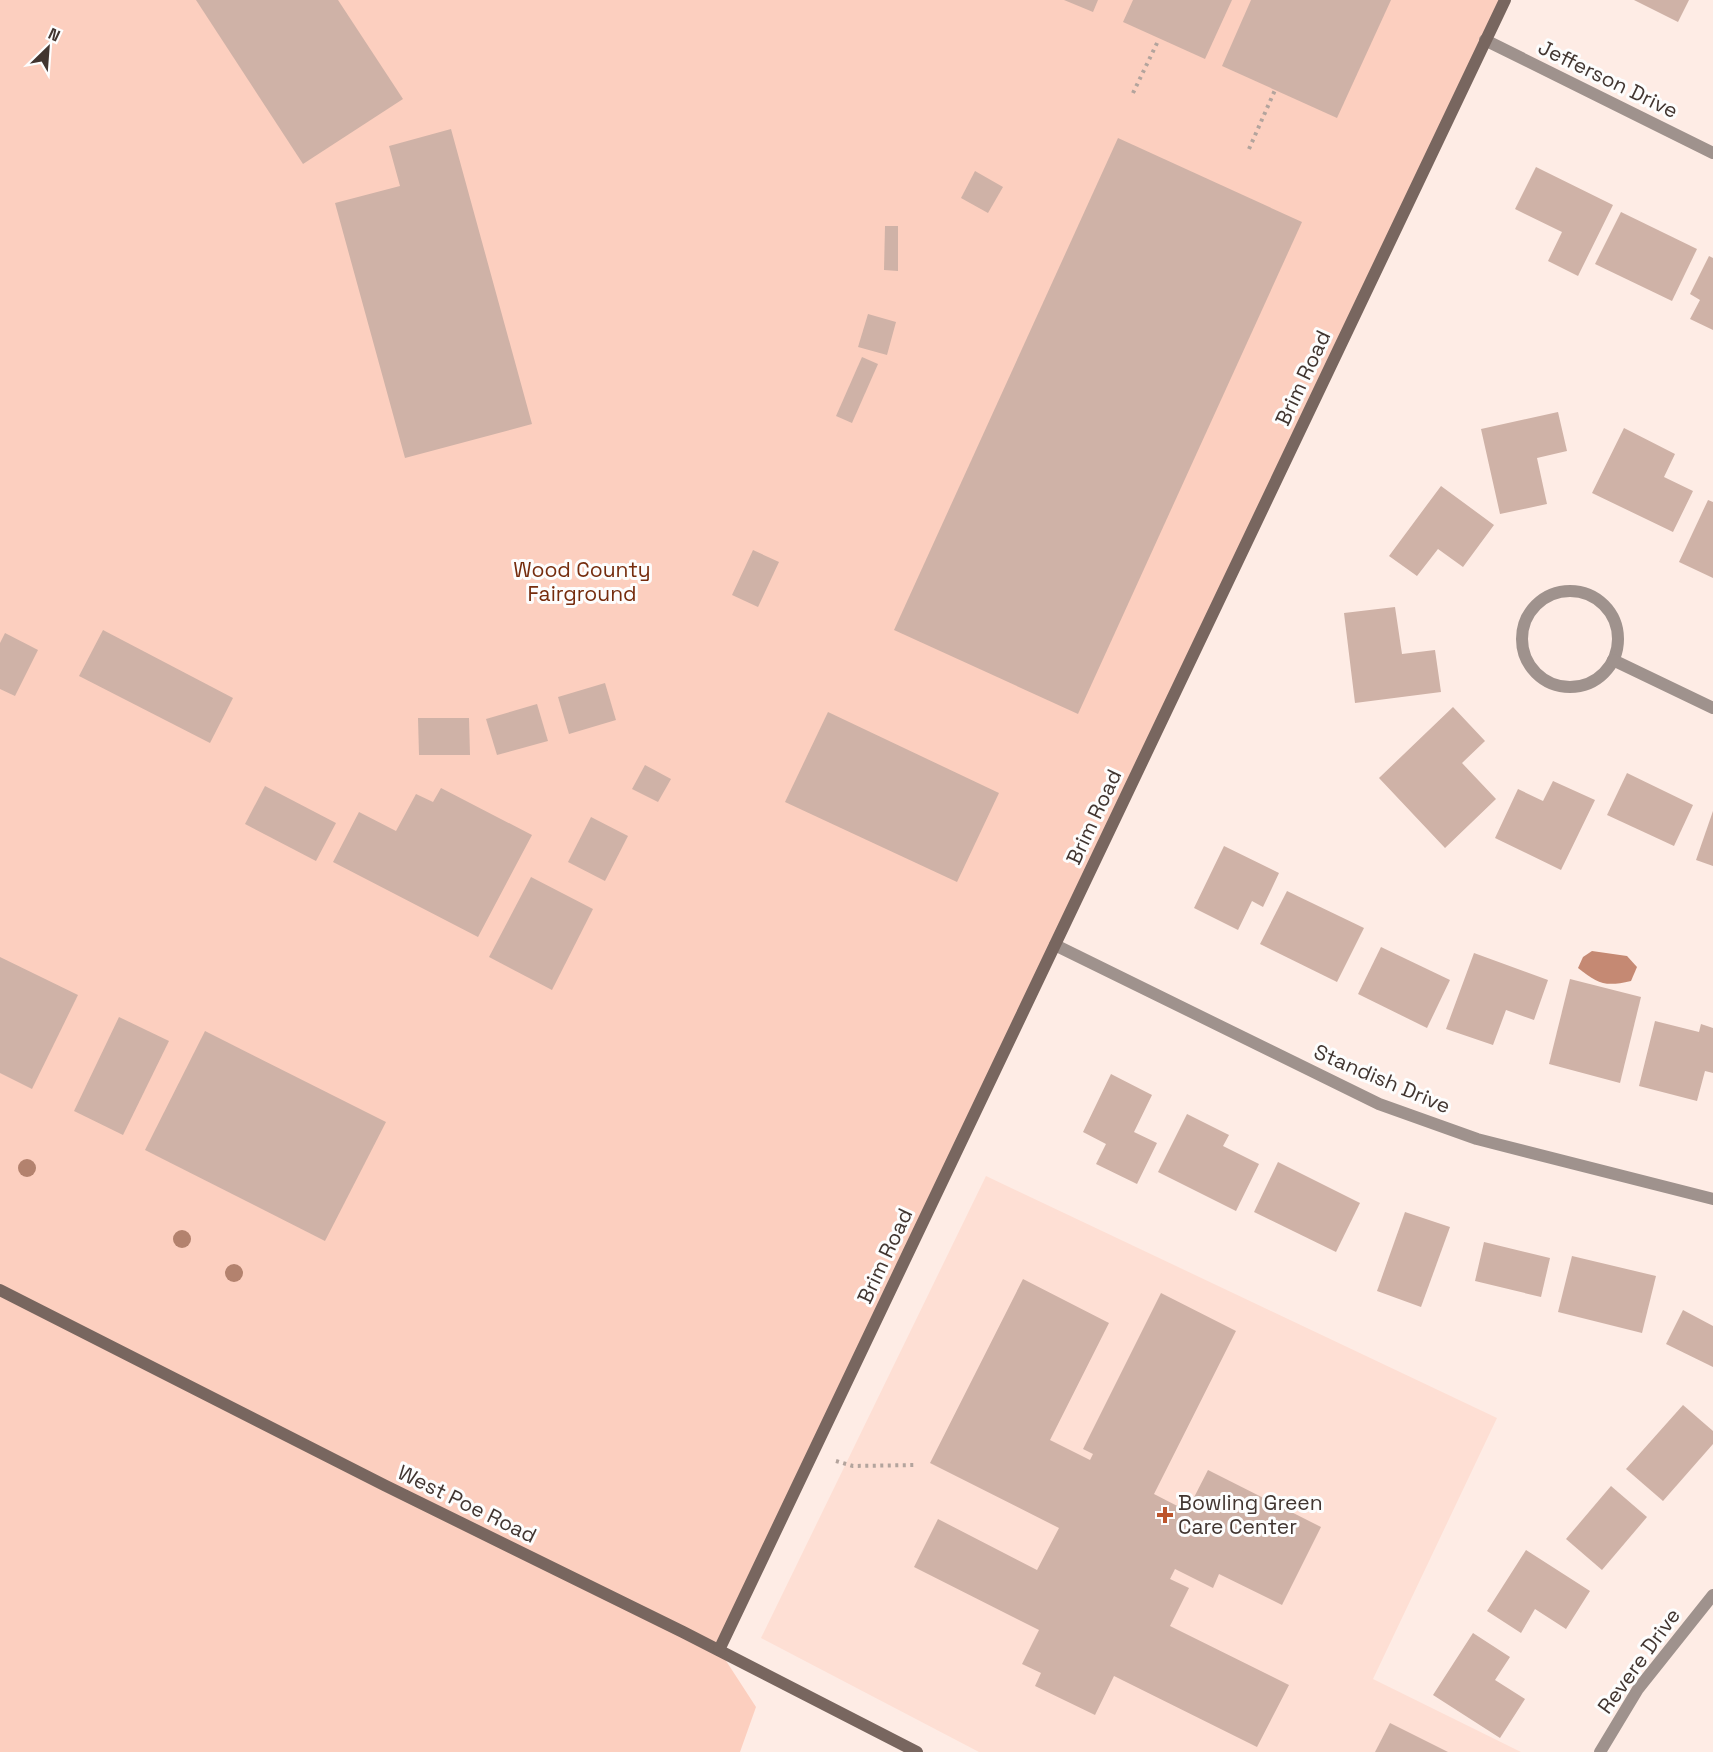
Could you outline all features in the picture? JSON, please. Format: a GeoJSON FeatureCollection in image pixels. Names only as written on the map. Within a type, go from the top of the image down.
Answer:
{"type":"FeatureCollection","features":[{"type":"Feature","properties":{"kind":"street","name":"Brim Road"},"geometry":{"type":"LineString","coordinates":[[719,1650],[1505,0]]}},
{"type":"Feature","properties":{"kind":"street","name":"Jefferson Drive"},"geometry":{"type":"LineString","coordinates":[[1485,40],[1713,153]]}},
{"type":"Feature","properties":{"kind":"street"},"geometry":{"type":"LineString","coordinates":[[1567,591],[1584,593],[1598,600],[1610,612],[1617,627],[1618,644],[1613,660],[1605,673],[1593,682],[1578,686],[1563,686],[1549,682],[1536,674],[1527,661],[1522,647],[1522,632],[1527,618],[1537,604],[1550,595],[1567,591]]}},
{"type":"Feature","properties":{"kind":"street"},"geometry":{"type":"LineString","coordinates":[[1613,660],[1713,708]]}},
{"type":"Feature","properties":{"kind":"street","name":"Standish Drive"},"geometry":{"type":"LineString","coordinates":[[1054,945],[1379,1104],[1477,1139],[1713,1199]]}},
{"type":"Feature","properties":{"kind":"street","name":"West Poe Road"},"geometry":{"type":"LineString","coordinates":[[0,1290],[384,1485],[719,1650],[917,1752]]}},
{"type":"Feature","properties":{"kind":"street","name":"Revere Drive"},"geometry":{"type":"LineString","coordinates":[[1600,1752],[1638,1689],[1713,1595]]}},
{"type":"Feature","properties":{"kind":"path"},"geometry":{"type":"LineString","coordinates":[[1133,93],[1159,39]]}},
{"type":"Feature","properties":{"kind":"path"},"geometry":{"type":"LineString","coordinates":[[1249,149],[1275,90]]}},
{"type":"Feature","properties":{"kind":"path"},"geometry":{"type":"LineString","coordinates":[[813,1453],[853,1466],[915,1465]]}},
{"type":"Feature","properties":{"kind":"shaded area"},"geometry":{"type":"Polygon","coordinates":[[[1592,951],[1627,956],[1637,967],[1631,981],[1615,984],[1602,983],[1578,968],[1583,957],[1592,951]]]}},
{"type":"Feature","properties":{"kind":"shaded area"},"geometry":{"type":"Polygon","coordinates":[[[986,1176],[1497,1418],[1373,1679],[1521,1752],[979,1752],[761,1638],[986,1176]]]}},
{"type":"Feature","properties":{"kind":"green space","name":"Wood County Fairground"},"geometry":{"type":"Polygon","coordinates":[[[0,0],[1505,0],[719,1650],[756,1707],[740,1752],[0,1752],[0,0]]]}},
{"type":"Feature","properties":{"kind":"building"},"geometry":{"type":"Polygon","coordinates":[[[196,0],[338,0],[403,99],[303,164],[196,0]]]}},
{"type":"Feature","properties":{"kind":"building"},"geometry":{"type":"Polygon","coordinates":[[[1064,0],[1098,0],[1093,12],[1064,0]]]}},
{"type":"Feature","properties":{"kind":"building"},"geometry":{"type":"Polygon","coordinates":[[[1133,0],[1232,0],[1205,59],[1123,22],[1133,0]]]}},
{"type":"Feature","properties":{"kind":"building"},"geometry":{"type":"Polygon","coordinates":[[[1251,0],[1391,0],[1337,118],[1222,66],[1251,0]]]}},
{"type":"Feature","properties":{"kind":"building"},"geometry":{"type":"Polygon","coordinates":[[[1634,0],[1689,0],[1678,22],[1634,0]]]}},
{"type":"Feature","properties":{"kind":"building"},"geometry":{"type":"Polygon","coordinates":[[[451,129],[532,424],[405,458],[335,203],[400,186],[389,146],[451,129]]]}},
{"type":"Feature","properties":{"kind":"building"},"geometry":{"type":"Polygon","coordinates":[[[1118,138],[1302,222],[1078,714],[894,630],[1118,138]]]}},
{"type":"Feature","properties":{"kind":"building"},"geometry":{"type":"Polygon","coordinates":[[[1536,167],[1613,205],[1578,276],[1548,261],[1562,232],[1515,209],[1536,167]]]}},
{"type":"Feature","properties":{"kind":"building"},"geometry":{"type":"Polygon","coordinates":[[[975,171],[1003,187],[988,213],[961,198],[975,171]]]}},
{"type":"Feature","properties":{"kind":"building"},"geometry":{"type":"Polygon","coordinates":[[[1621,212],[1697,249],[1672,301],[1595,264],[1621,212]]]}},
{"type":"Feature","properties":{"kind":"building"},"geometry":{"type":"Polygon","coordinates":[[[885,226],[898,226],[898,271],[884,270],[885,226]]]}},
{"type":"Feature","properties":{"kind":"building"},"geometry":{"type":"Polygon","coordinates":[[[1709,256],[1713,258],[1713,330],[1690,319],[1700,300],[1690,294],[1709,256]]]}},
{"type":"Feature","properties":{"kind":"building"},"geometry":{"type":"Polygon","coordinates":[[[868,314],[896,322],[887,355],[858,347],[868,314]]]}},
{"type":"Feature","properties":{"kind":"building"},"geometry":{"type":"Polygon","coordinates":[[[862,357],[878,364],[852,423],[836,416],[862,357]]]}},
{"type":"Feature","properties":{"kind":"building"},"geometry":{"type":"Polygon","coordinates":[[[1558,412],[1567,451],[1537,458],[1547,504],[1500,514],[1481,429],[1558,412]]]}},
{"type":"Feature","properties":{"kind":"building"},"geometry":{"type":"Polygon","coordinates":[[[1624,428],[1675,454],[1664,477],[1693,491],[1673,532],[1592,493],[1624,428]]]}},
{"type":"Feature","properties":{"kind":"building"},"geometry":{"type":"Polygon","coordinates":[[[1441,486],[1494,525],[1463,567],[1438,549],[1417,576],[1389,556],[1441,486]]]}},
{"type":"Feature","properties":{"kind":"building"},"geometry":{"type":"Polygon","coordinates":[[[1708,500],[1713,502],[1713,578],[1679,562],[1708,500]]]}},
{"type":"Feature","properties":{"kind":"building"},"geometry":{"type":"Polygon","coordinates":[[[753,550],[779,562],[758,607],[732,595],[753,550]]]}},
{"type":"Feature","properties":{"kind":"building"},"geometry":{"type":"Polygon","coordinates":[[[1395,607],[1402,654],[1435,650],[1441,692],[1355,703],[1344,613],[1395,607]]]}},
{"type":"Feature","properties":{"kind":"building"},"geometry":{"type":"Polygon","coordinates":[[[103,630],[233,698],[210,743],[79,676],[103,630]]]}},
{"type":"Feature","properties":{"kind":"building"},"geometry":{"type":"Polygon","coordinates":[[[5,633],[38,650],[15,696],[0,689],[0,643],[5,633]]]}},
{"type":"Feature","properties":{"kind":"building"},"geometry":{"type":"Polygon","coordinates":[[[605,683],[616,720],[569,734],[558,697],[605,683]]]}},
{"type":"Feature","properties":{"kind":"building"},"geometry":{"type":"Polygon","coordinates":[[[537,704],[548,741],[497,755],[486,719],[537,704]]]}},
{"type":"Feature","properties":{"kind":"building"},"geometry":{"type":"Polygon","coordinates":[[[1453,707],[1485,741],[1462,763],[1496,799],[1445,848],[1379,778],[1453,707]]]}},
{"type":"Feature","properties":{"kind":"building"},"geometry":{"type":"Polygon","coordinates":[[[828,712],[999,793],[957,882],[785,802],[828,712]]]}},
{"type":"Feature","properties":{"kind":"building"},"geometry":{"type":"Polygon","coordinates":[[[418,718],[469,718],[470,755],[419,755],[418,718]]]}},
{"type":"Feature","properties":{"kind":"building"},"geometry":{"type":"Polygon","coordinates":[[[645,765],[671,779],[658,802],[632,789],[645,765]]]}},
{"type":"Feature","properties":{"kind":"building"},"geometry":{"type":"Polygon","coordinates":[[[1627,773],[1693,805],[1674,846],[1607,815],[1627,773]]]}},
{"type":"Feature","properties":{"kind":"building"},"geometry":{"type":"Polygon","coordinates":[[[1553,781],[1595,800],[1561,870],[1495,838],[1518,789],[1543,801],[1553,781]]]}},
{"type":"Feature","properties":{"kind":"building"},"geometry":{"type":"Polygon","coordinates":[[[265,786],[336,823],[316,861],[245,824],[265,786]]]}},
{"type":"Feature","properties":{"kind":"building"},"geometry":{"type":"Polygon","coordinates":[[[441,788],[532,835],[478,937],[333,862],[359,812],[396,831],[416,794],[433,802],[441,788]]]}},
{"type":"Feature","properties":{"kind":"building"},"geometry":{"type":"Polygon","coordinates":[[[1713,811],[1713,866],[1696,860],[1713,811]]]}},
{"type":"Feature","properties":{"kind":"building"},"geometry":{"type":"Polygon","coordinates":[[[591,817],[628,836],[605,881],[568,862],[591,817]]]}},
{"type":"Feature","properties":{"kind":"building"},"geometry":{"type":"Polygon","coordinates":[[[1224,846],[1279,873],[1263,907],[1252,901],[1238,930],[1194,908],[1224,846]]]}},
{"type":"Feature","properties":{"kind":"building"},"geometry":{"type":"Polygon","coordinates":[[[531,877],[593,909],[552,990],[489,957],[531,877]]]}},
{"type":"Feature","properties":{"kind":"building"},"geometry":{"type":"Polygon","coordinates":[[[1287,891],[1364,928],[1337,982],[1260,944],[1287,891]]]}},
{"type":"Feature","properties":{"kind":"building"},"geometry":{"type":"Polygon","coordinates":[[[1381,947],[1450,980],[1427,1028],[1358,994],[1381,947]]]}},
{"type":"Feature","properties":{"kind":"building"},"geometry":{"type":"Polygon","coordinates":[[[1474,953],[1548,980],[1534,1020],[1506,1010],[1493,1045],[1446,1029],[1474,953]]]}},
{"type":"Feature","properties":{"kind":"building"},"geometry":{"type":"Polygon","coordinates":[[[0,957],[78,995],[32,1089],[0,1073],[0,957]]]}},
{"type":"Feature","properties":{"kind":"building"},"geometry":{"type":"Polygon","coordinates":[[[1570,979],[1641,997],[1620,1083],[1549,1064],[1570,979]]]}},
{"type":"Feature","properties":{"kind":"building"},"geometry":{"type":"Polygon","coordinates":[[[119,1017],[169,1041],[123,1135],[74,1111],[119,1017]]]}},
{"type":"Feature","properties":{"kind":"building"},"geometry":{"type":"Polygon","coordinates":[[[1655,1021],[1699,1032],[1701,1024],[1713,1028],[1713,1073],[1705,1071],[1697,1101],[1639,1086],[1655,1021]]]}},
{"type":"Feature","properties":{"kind":"building"},"geometry":{"type":"Polygon","coordinates":[[[205,1031],[386,1122],[325,1241],[145,1150],[205,1031]]]}},
{"type":"Feature","properties":{"kind":"building"},"geometry":{"type":"Polygon","coordinates":[[[1111,1074],[1152,1095],[1134,1132],[1157,1143],[1137,1184],[1096,1164],[1106,1144],[1083,1132],[1111,1074]]]}},
{"type":"Feature","properties":{"kind":"building"},"geometry":{"type":"Polygon","coordinates":[[[1187,1114],[1229,1135],[1223,1146],[1259,1164],[1236,1211],[1158,1172],[1187,1114]]]}},
{"type":"Feature","properties":{"kind":"building"},"geometry":{"type":"Polygon","coordinates":[[[1278,1162],[1360,1203],[1336,1252],[1254,1212],[1278,1162]]]}},
{"type":"Feature","properties":{"kind":"building"},"geometry":{"type":"Polygon","coordinates":[[[1405,1212],[1450,1227],[1421,1307],[1377,1291],[1405,1212]]]}},
{"type":"Feature","properties":{"kind":"building"},"geometry":{"type":"Polygon","coordinates":[[[1484,1242],[1550,1258],[1541,1297],[1475,1281],[1484,1242]]]}},
{"type":"Feature","properties":{"kind":"building"},"geometry":{"type":"Polygon","coordinates":[[[1572,1256],[1656,1276],[1642,1333],[1558,1312],[1572,1256]]]}},
{"type":"Feature","properties":{"kind":"building","name":"Bowling Green Care Center"},"geometry":{"type":"Polygon","coordinates":[[[1023,1279],[1109,1323],[1050,1440],[1090,1460],[1093,1454],[1083,1449],[1161,1293],[1236,1331],[1154,1494],[1187,1511],[1208,1470],[1321,1527],[1282,1605],[1219,1574],[1213,1588],[1175,1569],[1170,1579],[1189,1588],[1170,1626],[1289,1685],[1257,1747],[1114,1676],[1095,1715],[1035,1686],[1041,1673],[1022,1664],[1039,1630],[914,1567],[938,1519],[1037,1570],[1059,1528],[930,1463],[1023,1279]]]}},
{"type":"Feature","properties":{"kind":"building"},"geometry":{"type":"Polygon","coordinates":[[[1683,1310],[1713,1326],[1713,1367],[1666,1344],[1683,1310]]]}},
{"type":"Feature","properties":{"kind":"building"},"geometry":{"type":"Polygon","coordinates":[[[1683,1405],[1713,1431],[1713,1444],[1663,1501],[1626,1469],[1683,1405]]]}},
{"type":"Feature","properties":{"kind":"building"},"geometry":{"type":"Polygon","coordinates":[[[1611,1486],[1647,1517],[1602,1570],[1566,1539],[1611,1486]]]}},
{"type":"Feature","properties":{"kind":"building"},"geometry":{"type":"Polygon","coordinates":[[[1526,1550],[1590,1591],[1566,1629],[1535,1609],[1521,1633],[1487,1611],[1526,1550]]]}},
{"type":"Feature","properties":{"kind":"building"},"geometry":{"type":"Polygon","coordinates":[[[1473,1633],[1510,1657],[1495,1680],[1525,1699],[1500,1738],[1433,1695],[1473,1633]]]}},
{"type":"Feature","properties":{"kind":"building"},"geometry":{"type":"Polygon","coordinates":[[[1390,1723],[1448,1752],[1375,1752],[1390,1723]]]}},
{"type":"Feature","properties":{"kind":"place","name":"Bowling Green Care Center"},"geometry":{"type":"Point","coordinates":[1165,1515]}}]}
